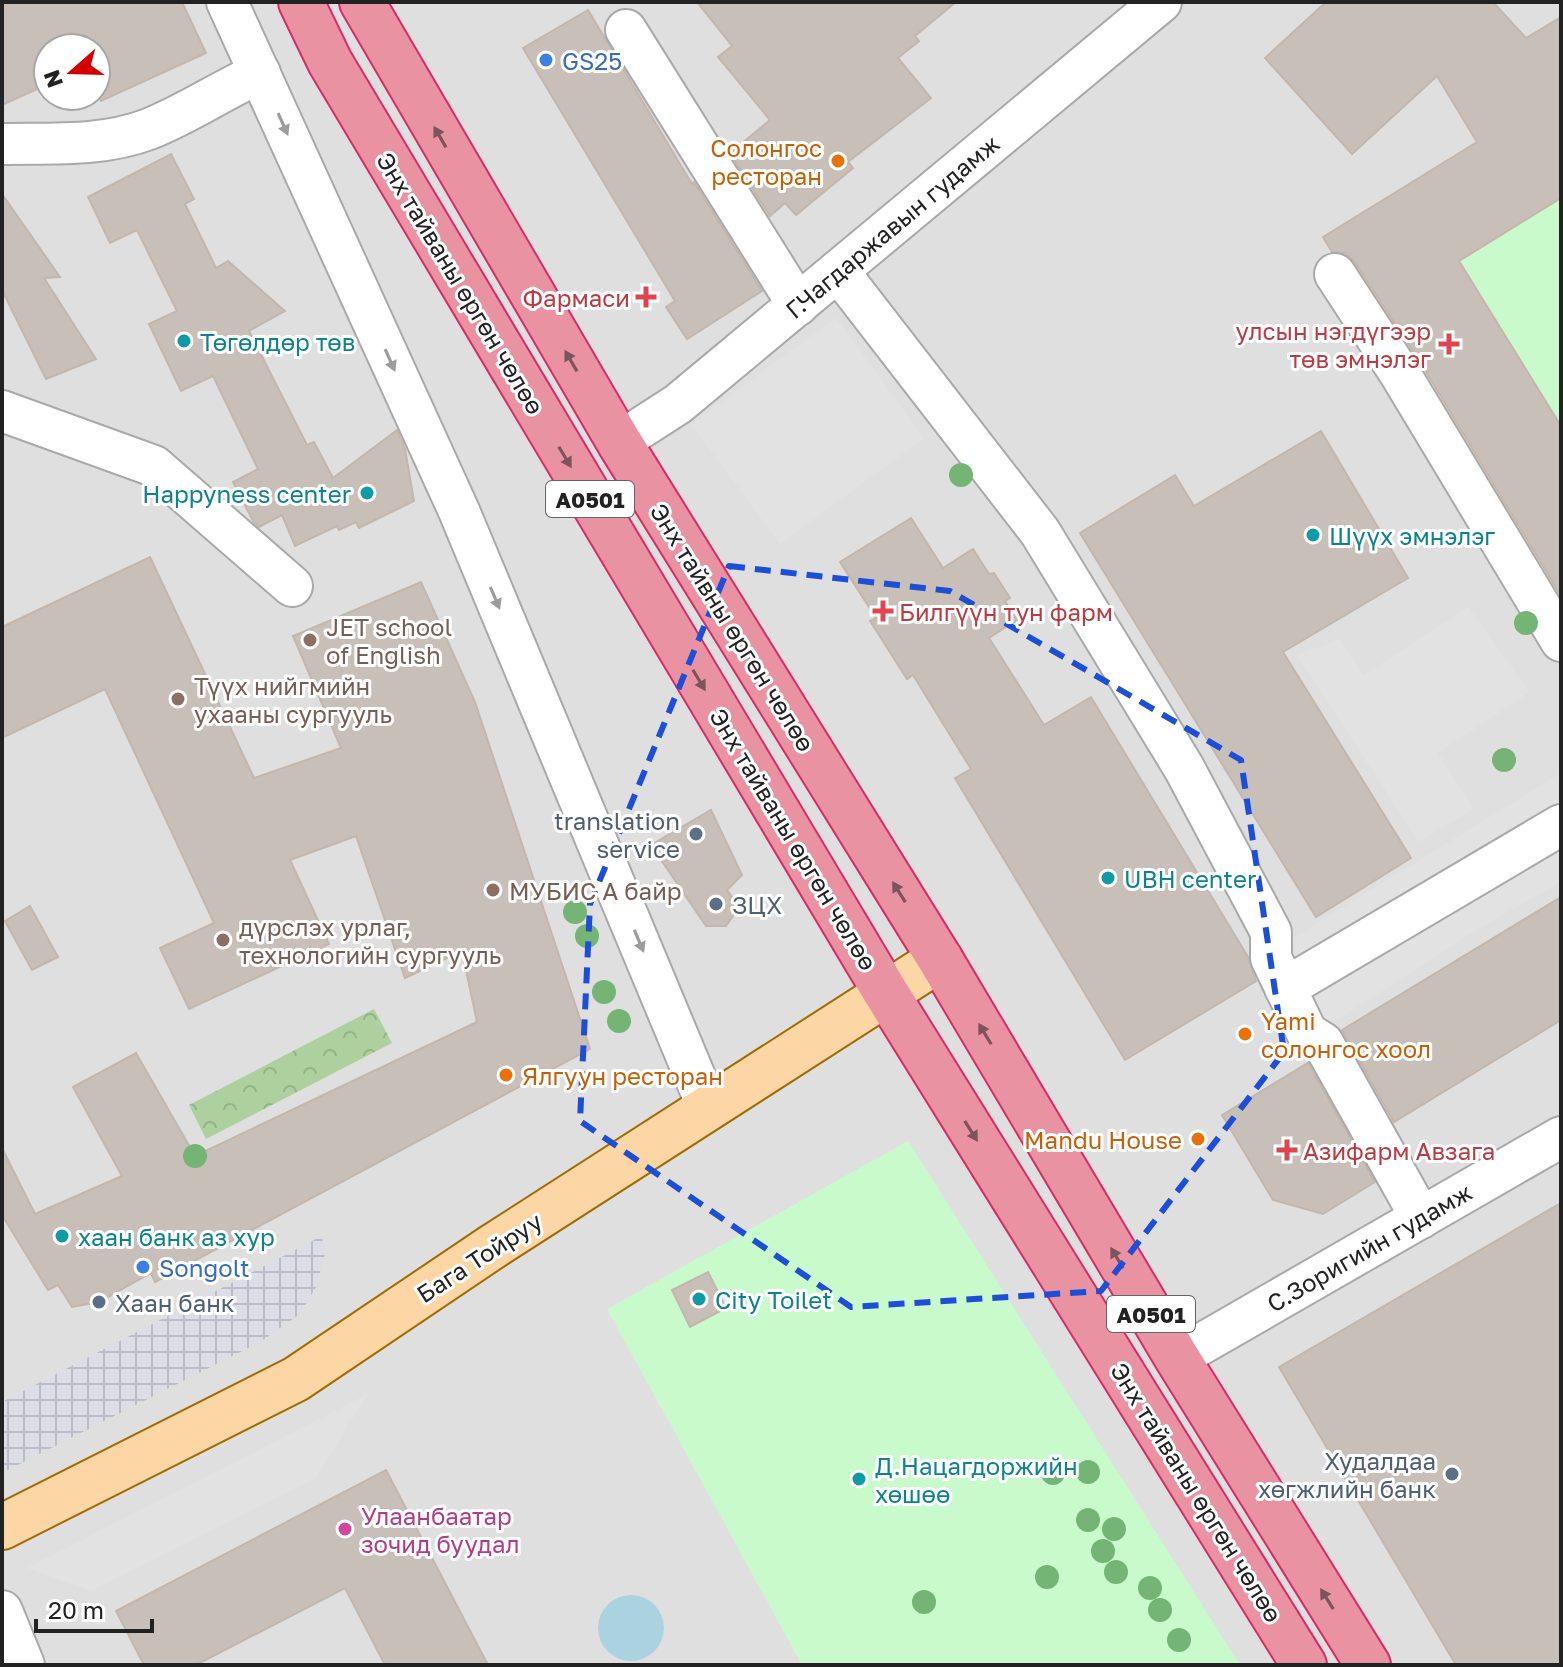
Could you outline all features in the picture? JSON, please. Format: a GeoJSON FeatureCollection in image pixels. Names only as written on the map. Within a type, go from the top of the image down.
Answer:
{"type":"FeatureCollection","features":[{"type":"Feature","properties":{"kind":"highway","name":"Энх тайваны өргөн чөлөө"},"geometry":{"type":"LineString","coordinates":[[301,2],[338,76],[886,993],[1304,1665]]}},
{"type":"Feature","properties":{"kind":"highway","name":"Энх тайвны өргөн чөлөө"},"geometry":{"type":"LineString","coordinates":[[362,2],[619,442],[940,959]]}},
{"type":"Feature","properties":{"kind":"highway","name":"A0501"},"geometry":{"type":"LineString","coordinates":[[940,959],[1177,1358],[1368,1665]]}},
{"type":"Feature","properties":{"kind":"main road","name":"Бага Тойруу"},"geometry":{"type":"LineString","coordinates":[[2,1527],[296,1379],[940,959]]}},
{"type":"Feature","properties":{"kind":"street"},"geometry":{"type":"LineString","coordinates":[[227,2],[459,511],[708,1108]]}},
{"type":"Feature","properties":{"kind":"street","name":"Г.Чагдаржавын гудамж"},"geometry":{"type":"LineString","coordinates":[[619,442],[678,404],[1161,2]]}},
{"type":"Feature","properties":{"kind":"street"},"geometry":{"type":"LineString","coordinates":[[626,30],[798,305]]}},
{"type":"Feature","properties":{"kind":"street"},"geometry":{"type":"LineString","coordinates":[[2,144],[88,143],[150,129],[260,73]]}},
{"type":"Feature","properties":{"kind":"street"},"geometry":{"type":"LineString","coordinates":[[838,271],[1040,532],[1184,768],[1271,932],[1271,958],[1307,1033],[1323,1043],[1421,1218]]}},
{"type":"Feature","properties":{"kind":"street"},"geometry":{"type":"LineString","coordinates":[[1335,274],[1399,372],[1561,641]]}},
{"type":"Feature","properties":{"kind":"street"},"geometry":{"type":"LineString","coordinates":[[2,411],[154,466],[292,586]]}},
{"type":"Feature","properties":{"kind":"street"},"geometry":{"type":"LineString","coordinates":[[1285,988],[1561,825]]}},
{"type":"Feature","properties":{"kind":"street","name":"С.Зоригийн гудамж"},"geometry":{"type":"LineString","coordinates":[[1177,1358],[1561,1137]]}},
{"type":"Feature","properties":{"kind":"street"},"geometry":{"type":"LineString","coordinates":[[2,1611],[24,1665]]}},
{"type":"Feature","properties":{"kind":"highlighted area"},"geometry":{"type":"Polygon","coordinates":[[[729,566],[950,591],[1241,760],[1284,1052],[1101,1291],[851,1307],[580,1121],[590,904],[729,566]]]}},
{"type":"Feature","properties":{"kind":"shaded area"},"geometry":{"type":"Polygon","coordinates":[[[2,2],[1561,2],[1561,1665],[2,1665],[2,2]]]}},
{"type":"Feature","properties":{"kind":"shaded area"},"geometry":{"type":"Polygon","coordinates":[[[836,318],[924,438],[780,544],[691,424],[836,318]]]}},
{"type":"Feature","properties":{"kind":"shaded area"},"geometry":{"type":"Polygon","coordinates":[[[1468,607],[1530,692],[1438,753],[1474,809],[1419,842],[1297,655],[1340,639],[1364,675],[1468,607]]]}},
{"type":"Feature","properties":{"kind":"shaded area"},"geometry":{"type":"Polygon","coordinates":[[[1561,773],[1561,882],[1481,927],[1314,1035],[1275,949],[1561,773]]]}},
{"type":"Feature","properties":{"kind":"shaded area"},"geometry":{"type":"Polygon","coordinates":[[[322,1236],[325,1254],[316,1287],[300,1314],[260,1342],[2,1473],[2,1402],[322,1236]]]}},
{"type":"Feature","properties":{"kind":"shaded area"},"geometry":{"type":"Polygon","coordinates":[[[368,1394],[316,1478],[91,1591],[27,1568],[368,1394]]]}},
{"type":"Feature","properties":{"kind":"green space"},"geometry":{"type":"Polygon","coordinates":[[[1561,198],[1561,426],[1459,261],[1561,198]]]}},
{"type":"Feature","properties":{"kind":"green space"},"geometry":{"type":"Polygon","coordinates":[[[374,1009],[392,1043],[206,1139],[189,1105],[374,1009]]]}},
{"type":"Feature","properties":{"kind":"green space"},"geometry":{"type":"Polygon","coordinates":[[[908,1141],[1240,1665],[802,1665],[607,1309],[908,1141]]]}},
{"type":"Feature","properties":{"kind":"water"},"geometry":{"type":"Polygon","coordinates":[[[631,1595],[644,1597],[654,1605],[662,1615],[662,1641],[654,1651],[644,1659],[631,1661],[618,1659],[608,1651],[600,1641],[598,1628],[600,1615],[608,1605],[618,1597],[631,1595]]]}},
{"type":"Feature","properties":{"kind":"building"},"geometry":{"type":"Polygon","coordinates":[[[2,2],[182,2],[206,53],[112,96],[112,32],[32,32],[32,91],[2,105],[2,2]]]}},
{"type":"Feature","properties":{"kind":"building"},"geometry":{"type":"Polygon","coordinates":[[[697,2],[956,2],[915,36],[919,41],[898,58],[931,98],[848,162],[853,168],[796,215],[785,203],[770,216],[730,153],[770,120],[718,57],[732,46],[697,2]]]}},
{"type":"Feature","properties":{"kind":"building","name":"улсын нэгдүгээр төв эмнэлэг"},"geometry":{"type":"Polygon","coordinates":[[[1326,2],[1493,2],[1526,38],[1561,17],[1561,198],[1459,261],[1561,426],[1561,596],[1419,360],[1354,261],[1345,253],[1332,252],[1323,237],[1477,142],[1437,76],[1352,154],[1265,58],[1326,2]]]}},
{"type":"Feature","properties":{"kind":"building"},"geometry":{"type":"Polygon","coordinates":[[[588,10],[692,184],[694,182],[762,291],[687,339],[666,307],[675,301],[523,48],[588,10]]]}},
{"type":"Feature","properties":{"kind":"building","name":"Төгөлдөр төв"},"geometry":{"type":"Polygon","coordinates":[[[171,154],[194,199],[185,204],[216,268],[228,261],[285,311],[249,331],[307,445],[314,442],[333,478],[397,430],[405,449],[414,501],[359,528],[356,522],[339,530],[337,526],[295,546],[282,515],[259,527],[253,521],[233,482],[258,469],[213,376],[181,391],[149,324],[177,311],[137,230],[110,243],[88,197],[171,154]]]}},
{"type":"Feature","properties":{"kind":"building"},"geometry":{"type":"Polygon","coordinates":[[[2,194],[60,277],[44,278],[96,359],[46,379],[2,290],[2,194]]]}},
{"type":"Feature","properties":{"kind":"building"},"geometry":{"type":"Polygon","coordinates":[[[1321,431],[1408,578],[1283,652],[1411,858],[1316,917],[1080,533],[1175,475],[1194,506],[1321,431]]]}},
{"type":"Feature","properties":{"kind":"building","name":"UBH center"},"geometry":{"type":"Polygon","coordinates":[[[911,518],[943,568],[973,549],[989,574],[994,573],[1010,598],[1005,601],[1017,620],[989,638],[1044,725],[1091,697],[1248,957],[1256,981],[1125,1060],[955,778],[971,769],[913,675],[907,679],[870,621],[876,618],[840,562],[911,518]]]}},
{"type":"Feature","properties":{"kind":"building"},"geometry":{"type":"Polygon","coordinates":[[[150,557],[254,778],[341,748],[293,636],[421,582],[475,702],[590,1049],[155,1282],[151,1273],[99,1302],[72,1307],[58,1285],[48,1290],[2,1215],[2,1148],[35,1214],[122,1176],[73,1087],[136,1053],[195,1156],[477,1022],[462,951],[405,978],[356,836],[290,860],[329,944],[189,1009],[160,948],[214,923],[105,689],[2,738],[2,627],[150,557]]]}},
{"type":"Feature","properties":{"kind":"building"},"geometry":{"type":"Polygon","coordinates":[[[711,810],[742,875],[727,890],[739,907],[726,926],[706,926],[651,845],[711,810]]]}},
{"type":"Feature","properties":{"kind":"building"},"geometry":{"type":"Polygon","coordinates":[[[1561,897],[1561,1020],[1394,1122],[1342,1030],[1561,897]]]}},
{"type":"Feature","properties":{"kind":"building"},"geometry":{"type":"Polygon","coordinates":[[[30,906],[58,957],[32,970],[5,921],[30,906]]]}},
{"type":"Feature","properties":{"kind":"building"},"geometry":{"type":"Polygon","coordinates":[[[1308,1063],[1375,1182],[1323,1214],[1273,1200],[1222,1115],[1308,1063]]]}},
{"type":"Feature","properties":{"kind":"building","name":"Худалдаа хөгжлийн банк"},"geometry":{"type":"Polygon","coordinates":[[[1561,1203],[1561,1665],[1456,1665],[1279,1367],[1561,1203]]]}},
{"type":"Feature","properties":{"kind":"building","name":"City Toilet"},"geometry":{"type":"Polygon","coordinates":[[[708,1272],[726,1308],[690,1327],[672,1290],[708,1272]]]}},
{"type":"Feature","properties":{"kind":"building","name":"Улаанбаатар зочид буудал"},"geometry":{"type":"Polygon","coordinates":[[[386,1470],[488,1665],[385,1665],[345,1588],[196,1665],[144,1665],[116,1611],[386,1470]]]}},
{"type":"Feature","properties":{"kind":"place","name":"GS25"},"geometry":{"type":"Point","coordinates":[546,60]}},
{"type":"Feature","properties":{"kind":"place","name":"Солонгос ресторан"},"geometry":{"type":"Point","coordinates":[838,161]}},
{"type":"Feature","properties":{"kind":"place","name":"Фармаси"},"geometry":{"type":"Point","coordinates":[646,297]}},
{"type":"Feature","properties":{"kind":"place","name":"Төгөлдөр төв"},"geometry":{"type":"Point","coordinates":[184,341]}},
{"type":"Feature","properties":{"kind":"place","name":"улсын нэгдүгээр төв эмнэлэг"},"geometry":{"type":"Point","coordinates":[1449,344]}},
{"type":"Feature","properties":{"kind":"place","name":"Happyness center"},"geometry":{"type":"Point","coordinates":[367,493]}},
{"type":"Feature","properties":{"kind":"place","name":"Шүүх эмнэлэг"},"geometry":{"type":"Point","coordinates":[1313,535]}},
{"type":"Feature","properties":{"kind":"place","name":"Билгүүн тун фарм"},"geometry":{"type":"Point","coordinates":[883,611]}},
{"type":"Feature","properties":{"kind":"place","name":"JET school of English"},"geometry":{"type":"Point","coordinates":[310,640]}},
{"type":"Feature","properties":{"kind":"place","name":"Түүх нийгмийн ухааны сургууль"},"geometry":{"type":"Point","coordinates":[178,699]}},
{"type":"Feature","properties":{"kind":"place","name":"translation service"},"geometry":{"type":"Point","coordinates":[696,834]}},
{"type":"Feature","properties":{"kind":"place","name":"UBH center"},"geometry":{"type":"Point","coordinates":[1108,878]}},
{"type":"Feature","properties":{"kind":"place","name":"МУБИС А байр"},"geometry":{"type":"Point","coordinates":[493,890]}},
{"type":"Feature","properties":{"kind":"place","name":"ЗЦХ"},"geometry":{"type":"Point","coordinates":[716,904]}},
{"type":"Feature","properties":{"kind":"place","name":"дүрслэх урлаг, технологийн сургууль"},"geometry":{"type":"Point","coordinates":[223,940]}},
{"type":"Feature","properties":{"kind":"place","name":"Yami солонгос хоол"},"geometry":{"type":"Point","coordinates":[1245,1034]}},
{"type":"Feature","properties":{"kind":"place","name":"Ялгуун ресторан"},"geometry":{"type":"Point","coordinates":[506,1075]}},
{"type":"Feature","properties":{"kind":"place","name":"Mandu House"},"geometry":{"type":"Point","coordinates":[1198,1139]}},
{"type":"Feature","properties":{"kind":"place","name":"Азифарм Авзага"},"geometry":{"type":"Point","coordinates":[1287,1150]}},
{"type":"Feature","properties":{"kind":"place","name":"хаан банк аз хур"},"geometry":{"type":"Point","coordinates":[62,1236]}},
{"type":"Feature","properties":{"kind":"place","name":"Songolt"},"geometry":{"type":"Point","coordinates":[143,1267]}},
{"type":"Feature","properties":{"kind":"place","name":"City Toilet"},"geometry":{"type":"Point","coordinates":[699,1299]}},
{"type":"Feature","properties":{"kind":"place","name":"Хаан банк"},"geometry":{"type":"Point","coordinates":[99,1302]}},
{"type":"Feature","properties":{"kind":"place","name":"Худалдаа хөгжлийн банк"},"geometry":{"type":"Point","coordinates":[1452,1474]}},
{"type":"Feature","properties":{"kind":"place","name":"Д.Нацагдоржийн хөшөө"},"geometry":{"type":"Point","coordinates":[859,1479]}},
{"type":"Feature","properties":{"kind":"place","name":"Улаанбаатар зочид буудал"},"geometry":{"type":"Point","coordinates":[345,1529]}}]}
